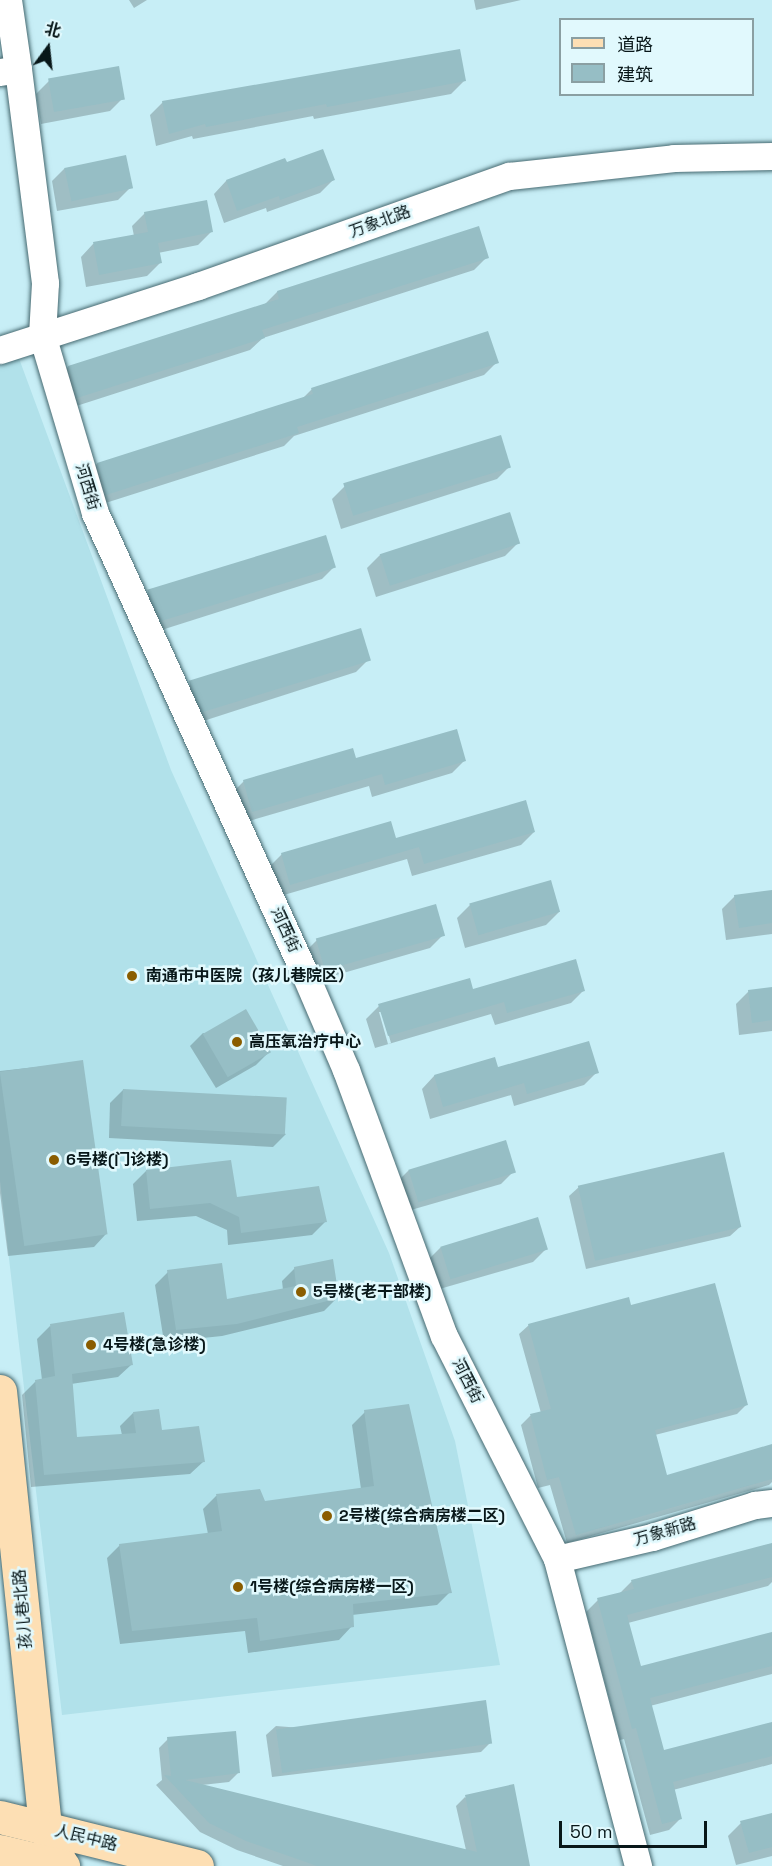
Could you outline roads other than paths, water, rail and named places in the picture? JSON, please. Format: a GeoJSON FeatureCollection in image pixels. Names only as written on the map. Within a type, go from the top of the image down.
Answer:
{"type":"FeatureCollection","features":[{"type":"Feature","properties":{"kind":"main road","name":"孩儿巷北路"},"geometry":{"type":"LineString","coordinates":[[0,1390],[45,1828]]}},
{"type":"Feature","properties":{"kind":"main road","name":"人民中路"},"geometry":{"type":"LineString","coordinates":[[0,1817],[197,1866]]}},
{"type":"Feature","properties":{"kind":"main road"},"geometry":{"type":"LineString","coordinates":[[0,1851],[51,1865],[45,1828]]}},
{"type":"Feature","properties":{"kind":"street","name":"河西街"},"geometry":{"type":"LineString","coordinates":[[8,0],[9,70],[45,283],[42,335],[95,513],[346,1070],[444,1336],[556,1559],[638,1866]]}},
{"type":"Feature","properties":{"kind":"street","name":"万象北路"},"geometry":{"type":"LineString","coordinates":[[0,350],[198,286],[509,176],[674,158],[772,156]]}},
{"type":"Feature","properties":{"kind":"street","name":"万象新路"},"geometry":{"type":"LineString","coordinates":[[556,1559],[652,1537],[755,1505],[772,1503]]}},
{"type":"Feature","properties":{"kind":"place","name":"南通市中医院（孩儿巷院区）"},"geometry":{"type":"Point","coordinates":[132,976]}},
{"type":"Feature","properties":{"kind":"place","name":"高压氧治疗中心"},"geometry":{"type":"Point","coordinates":[237,1042]}},
{"type":"Feature","properties":{"kind":"place","name":"6号楼(门诊楼)"},"geometry":{"type":"Point","coordinates":[54,1160]}},
{"type":"Feature","properties":{"kind":"place","name":"5号楼(老干部楼)"},"geometry":{"type":"Point","coordinates":[301,1292]}},
{"type":"Feature","properties":{"kind":"place","name":"4号楼(急诊楼)"},"geometry":{"type":"Point","coordinates":[91,1345]}},
{"type":"Feature","properties":{"kind":"place","name":"2号楼(综合病房楼二区)"},"geometry":{"type":"Point","coordinates":[327,1516]}},
{"type":"Feature","properties":{"kind":"place","name":"1号楼(综合病房楼一区)"},"geometry":{"type":"Point","coordinates":[238,1587]}}]}
